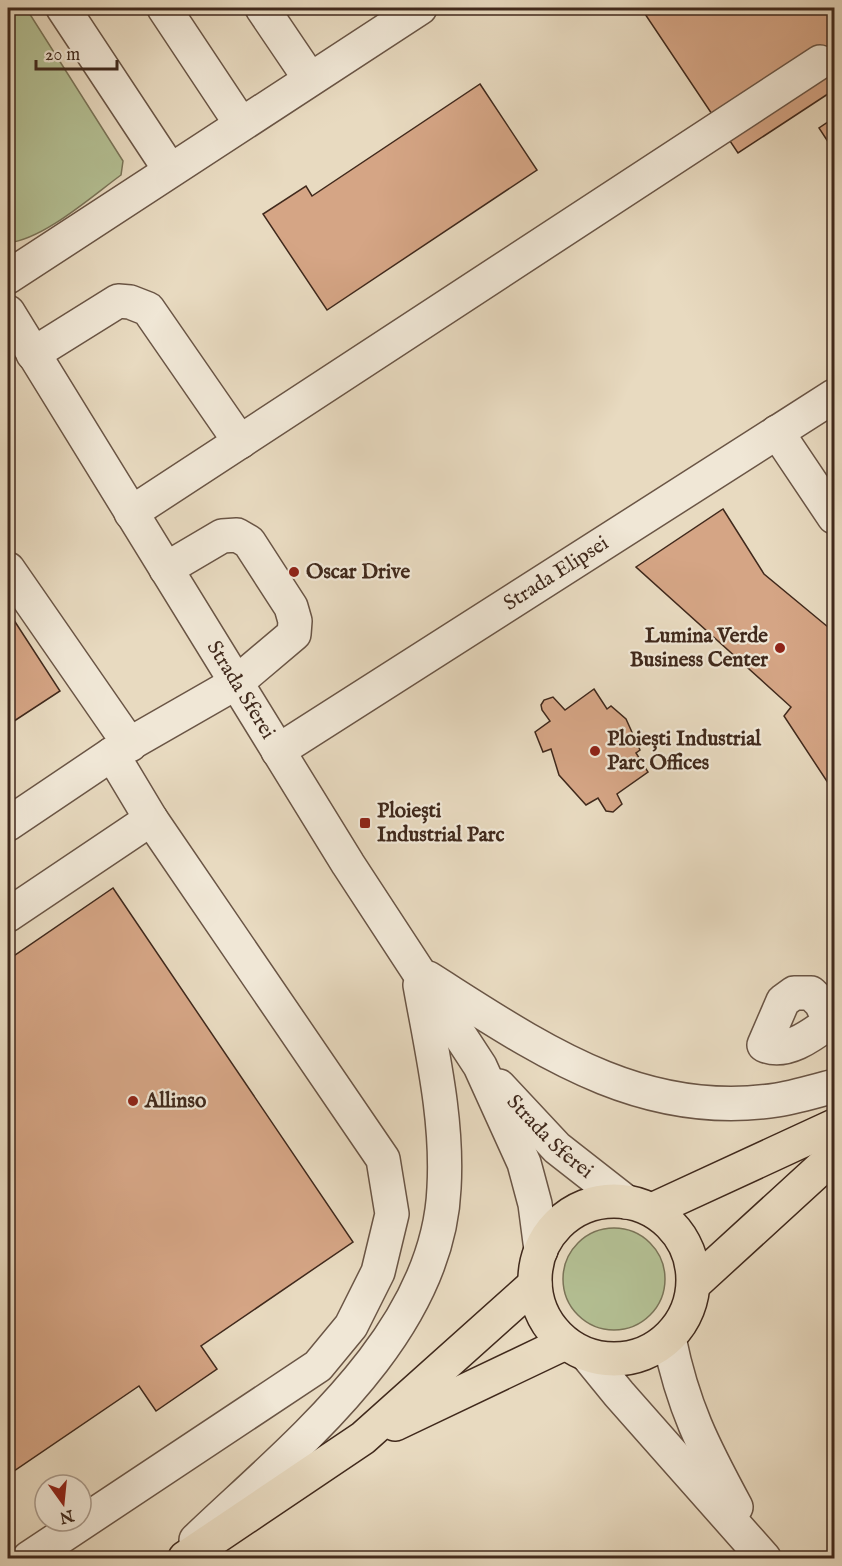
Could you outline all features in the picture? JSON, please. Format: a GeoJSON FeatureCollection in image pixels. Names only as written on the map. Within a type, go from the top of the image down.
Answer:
{"type":"FeatureCollection","features":[{"type":"Feature","properties":{"kind":"main road"},"geometry":{"type":"LineString","coordinates":[[639,1206],[834,1125]]}},
{"type":"Feature","properties":{"kind":"main road"},"geometry":{"type":"LineString","coordinates":[[694,1284],[834,1156]]}},
{"type":"Feature","properties":{"kind":"main road"},"geometry":{"type":"LineString","coordinates":[[600,1202],[639,1206],[670,1224],[684,1241],[692,1262],[694,1284],[690,1304],[682,1322],[669,1338],[652,1351],[631,1358],[610,1360],[577,1349],[549,1326],[539,1306],[534,1284],[541,1250],[555,1228],[575,1211],[600,1202]]}},
{"type":"Feature","properties":{"kind":"main road"},"geometry":{"type":"LineString","coordinates":[[185,1558],[363,1438],[534,1284]]}},
{"type":"Feature","properties":{"kind":"main road"},"geometry":{"type":"LineString","coordinates":[[363,1438],[577,1349]]}},
{"type":"Feature","properties":{"kind":"street"},"geometry":{"type":"LineString","coordinates":[[63,8],[170,170]]}},
{"type":"Feature","properties":{"kind":"street"},"geometry":{"type":"LineString","coordinates":[[164,8],[241,124]]}},
{"type":"Feature","properties":{"kind":"street"},"geometry":{"type":"LineString","coordinates":[[262,8],[310,79]]}},
{"type":"Feature","properties":{"kind":"street"},"geometry":{"type":"LineString","coordinates":[[8,277],[420,8]]}},
{"type":"Feature","properties":{"kind":"street"},"geometry":{"type":"LineString","coordinates":[[131,513],[820,62]]}},
{"type":"Feature","properties":{"kind":"street"},"geometry":{"type":"LineString","coordinates":[[33,354],[118,301],[129,302],[148,309],[240,442]]}},
{"type":"Feature","properties":{"kind":"street","name":"Strada Sferei"},"geometry":{"type":"LineString","coordinates":[[8,312],[278,751],[480,1066],[524,1163],[535,1204],[541,1250]]}},
{"type":"Feature","properties":{"kind":"street","name":"Strada Elipsei"},"geometry":{"type":"LineString","coordinates":[[278,751],[834,396]]}},
{"type":"Feature","properties":{"kind":"street"},"geometry":{"type":"LineString","coordinates":[[777,432],[834,517]]}},
{"type":"Feature","properties":{"kind":"street"},"geometry":{"type":"LineString","coordinates":[[8,824],[121,750],[236,682],[294,634],[296,621],[291,607],[249,542],[237,535],[222,536],[166,569]]}},
{"type":"Feature","properties":{"kind":"street"},"geometry":{"type":"LineString","coordinates":[[8,569],[121,750],[151,819],[383,1159],[392,1214],[378,1272],[351,1326],[318,1366],[29,1558]]}},
{"type":"Feature","properties":{"kind":"street"},"geometry":{"type":"LineString","coordinates":[[8,915],[151,819]]}},
{"type":"Feature","properties":{"kind":"street"},"geometry":{"type":"LineString","coordinates":[[417,971],[539,1048],[604,1080],[662,1098],[721,1104],[777,1100],[834,1086]]}},
{"type":"Feature","properties":{"kind":"street"},"geometry":{"type":"LineString","coordinates":[[177,1558],[337,1405],[391,1338],[416,1293],[435,1239],[444,1190],[443,1132],[437,1083],[417,971]]}},
{"type":"Feature","properties":{"kind":"street","name":"Strada Sferei"},"geometry":{"type":"LineString","coordinates":[[480,1066],[557,1148],[639,1206]]}},
{"type":"Feature","properties":{"kind":"street"},"geometry":{"type":"LineString","coordinates":[[669,1338],[678,1381],[699,1439],[764,1558]]}},
{"type":"Feature","properties":{"kind":"street"},"geometry":{"type":"LineString","coordinates":[[577,1349],[764,1558]]}},
{"type":"Feature","properties":{"kind":"green space"},"geometry":{"type":"Polygon","coordinates":[[[8,8],[26,8],[123,161],[121,175],[67,216],[37,234],[8,243],[8,8]]]}},
{"type":"Feature","properties":{"kind":"green space"},"geometry":{"type":"Polygon","coordinates":[[[614,1228],[634,1232],[650,1243],[661,1259],[665,1279],[661,1299],[650,1315],[634,1326],[614,1330],[594,1326],[578,1315],[567,1299],[563,1279],[567,1259],[578,1243],[594,1232],[614,1228]]]}},
{"type":"Feature","properties":{"kind":"building"},"geometry":{"type":"Polygon","coordinates":[[[641,8],[834,8],[834,90],[738,153],[641,8]]]}},
{"type":"Feature","properties":{"kind":"building"},"geometry":{"type":"Polygon","coordinates":[[[480,84],[537,170],[327,310],[263,214],[306,186],[312,196],[480,84]]]}},
{"type":"Feature","properties":{"kind":"building"},"geometry":{"type":"Polygon","coordinates":[[[834,118],[834,151],[819,128],[834,118]]]}},
{"type":"Feature","properties":{"kind":"building","name":"Lumina Verde Business Center"},"geometry":{"type":"Polygon","coordinates":[[[723,509],[764,574],[834,632],[834,792],[784,716],[791,707],[636,567],[723,509]]]}},
{"type":"Feature","properties":{"kind":"building"},"geometry":{"type":"Polygon","coordinates":[[[8,611],[60,691],[8,725],[8,611]]]}},
{"type":"Feature","properties":{"kind":"building","name":"Ploiești Industrial Parc Offices"},"geometry":{"type":"Polygon","coordinates":[[[594,689],[607,709],[611,706],[626,719],[640,750],[636,753],[648,772],[617,794],[622,804],[613,812],[606,811],[598,798],[586,805],[559,775],[551,749],[543,752],[535,732],[550,721],[542,710],[541,705],[544,700],[553,697],[565,710],[594,689]]]}},
{"type":"Feature","properties":{"kind":"building","name":"Allinso"},"geometry":{"type":"Polygon","coordinates":[[[113,888],[353,1242],[201,1346],[217,1369],[156,1411],[139,1386],[8,1475],[8,960],[113,888]]]}},
{"type":"Feature","properties":{"kind":"place","name":"Oscar Drive"},"geometry":{"type":"Point","coordinates":[294,572]}},
{"type":"Feature","properties":{"kind":"place","name":"Lumina Verde Business Center"},"geometry":{"type":"Point","coordinates":[780,648]}},
{"type":"Feature","properties":{"kind":"place","name":"Ploiești Industrial Parc Offices"},"geometry":{"type":"Point","coordinates":[595,751]}},
{"type":"Feature","properties":{"kind":"place","name":"Ploiești Industrial Parc"},"geometry":{"type":"Point","coordinates":[365,823]}},
{"type":"Feature","properties":{"kind":"place","name":"Allinso"},"geometry":{"type":"Point","coordinates":[133,1101]}}]}
